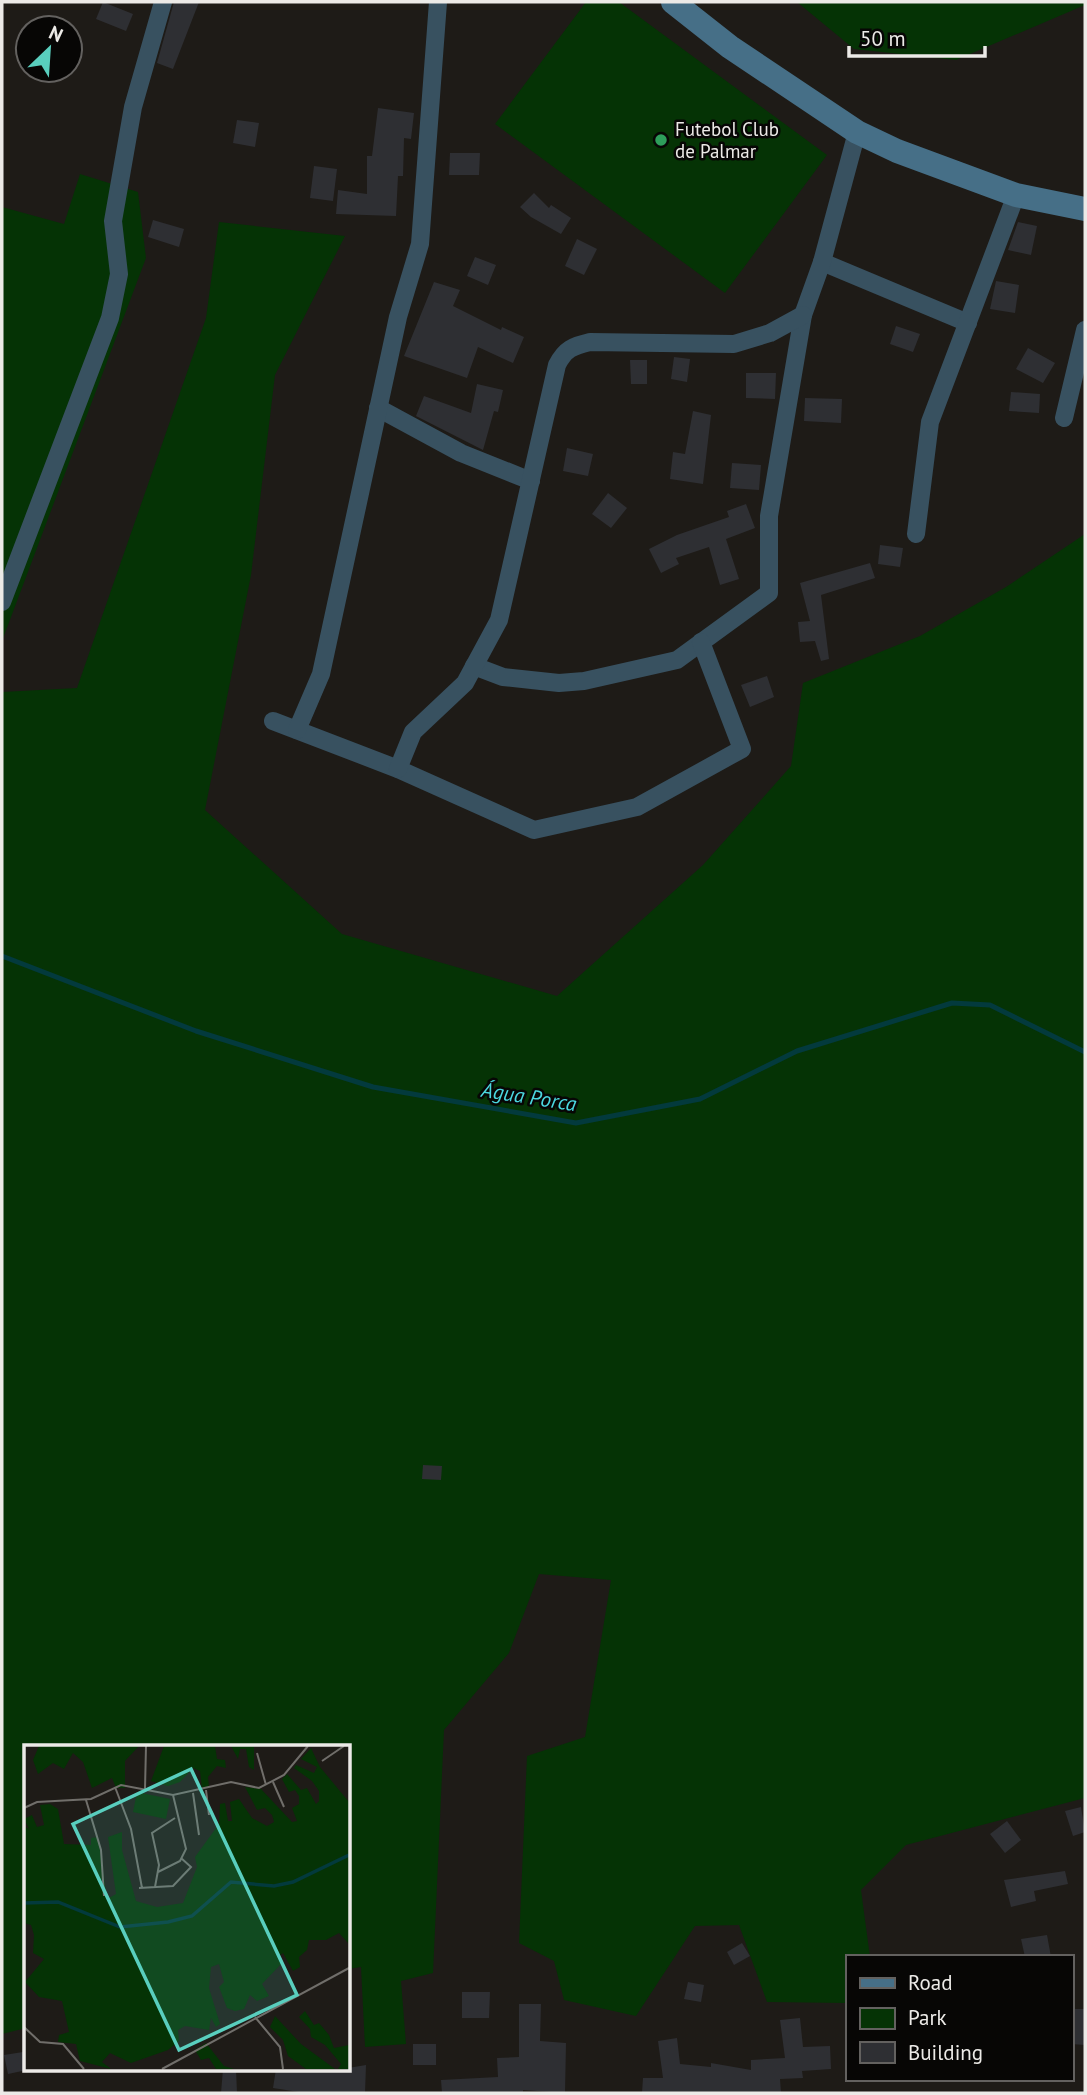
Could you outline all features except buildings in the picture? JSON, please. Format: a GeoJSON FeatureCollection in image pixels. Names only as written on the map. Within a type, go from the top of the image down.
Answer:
{"type":"FeatureCollection","features":[{"type":"Feature","properties":{"kind":"main road"},"geometry":{"type":"LineString","coordinates":[[673,2],[730,47],[857,132],[897,151],[1016,194],[1085,209]]}},
{"type":"Feature","properties":{"kind":"street"},"geometry":{"type":"LineString","coordinates":[[2,602],[114,307],[119,274],[113,222],[132,107],[163,2]]}},
{"type":"Feature","properties":{"kind":"street"},"geometry":{"type":"LineString","coordinates":[[297,730],[321,674],[398,317],[419,244],[438,2]]}},
{"type":"Feature","properties":{"kind":"street"},"geometry":{"type":"LineString","coordinates":[[474,666],[503,677],[526,681],[584,681],[677,660],[769,593],[769,516],[803,314],[821,262],[857,132]]}},
{"type":"Feature","properties":{"kind":"street"},"geometry":{"type":"LineString","coordinates":[[916,534],[930,422],[1016,194]]}},
{"type":"Feature","properties":{"kind":"street"},"geometry":{"type":"LineString","coordinates":[[821,262],[968,323]]}},
{"type":"Feature","properties":{"kind":"street"},"geometry":{"type":"LineString","coordinates":[[398,769],[413,732],[465,683],[499,620],[557,365],[563,354],[573,346],[590,342],[734,344],[770,333],[803,314]]}},
{"type":"Feature","properties":{"kind":"street"},"geometry":{"type":"LineString","coordinates":[[1064,418],[1085,330]]}},
{"type":"Feature","properties":{"kind":"street"},"geometry":{"type":"LineString","coordinates":[[378,408],[461,453],[531,481]]}},
{"type":"Feature","properties":{"kind":"street"},"geometry":{"type":"LineString","coordinates":[[273,721],[398,769],[534,830],[637,807],[742,749],[701,642]]}},
{"type":"Feature","properties":{"kind":"green space","name":"Futebol Club de Palmar"},"geometry":{"type":"Polygon","coordinates":[[[586,2],[619,2],[827,155],[725,293],[495,124],[586,2]]]}},
{"type":"Feature","properties":{"kind":"green space"},"geometry":{"type":"Polygon","coordinates":[[[797,2],[1085,2],[1085,5],[956,60],[854,49],[797,2]]]}},
{"type":"Feature","properties":{"kind":"green space"},"geometry":{"type":"Polygon","coordinates":[[[80,174],[138,192],[146,258],[2,641],[2,207],[64,224],[80,174]]]}},
{"type":"Feature","properties":{"kind":"green space"},"geometry":{"type":"Polygon","coordinates":[[[219,222],[345,236],[275,375],[251,575],[205,810],[342,934],[557,996],[703,865],[791,766],[803,683],[920,636],[1006,587],[1085,534],[1085,1798],[906,1845],[861,1890],[870,1955],[846,1955],[846,2003],[767,2002],[739,1925],[695,1926],[636,2016],[564,2000],[554,1961],[519,1943],[527,1756],[585,1737],[611,1580],[539,1574],[509,1653],[444,1730],[433,1973],[401,1981],[406,2044],[365,2047],[361,1967],[350,1969],[350,1745],[24,1745],[24,2028],[2,2034],[2,692],[77,688],[206,318],[219,222]]]}},
{"type":"Feature","properties":{"kind":"waterway","name":"Água Porca"},"geometry":{"type":"LineString","coordinates":[[2,956],[196,1031],[373,1087],[576,1123],[700,1099],[797,1051],[952,1003],[990,1005],[1085,1052]]}},
{"type":"Feature","properties":{"kind":"place","name":"Futebol Club de Palmar"},"geometry":{"type":"Point","coordinates":[661,140]}}]}
